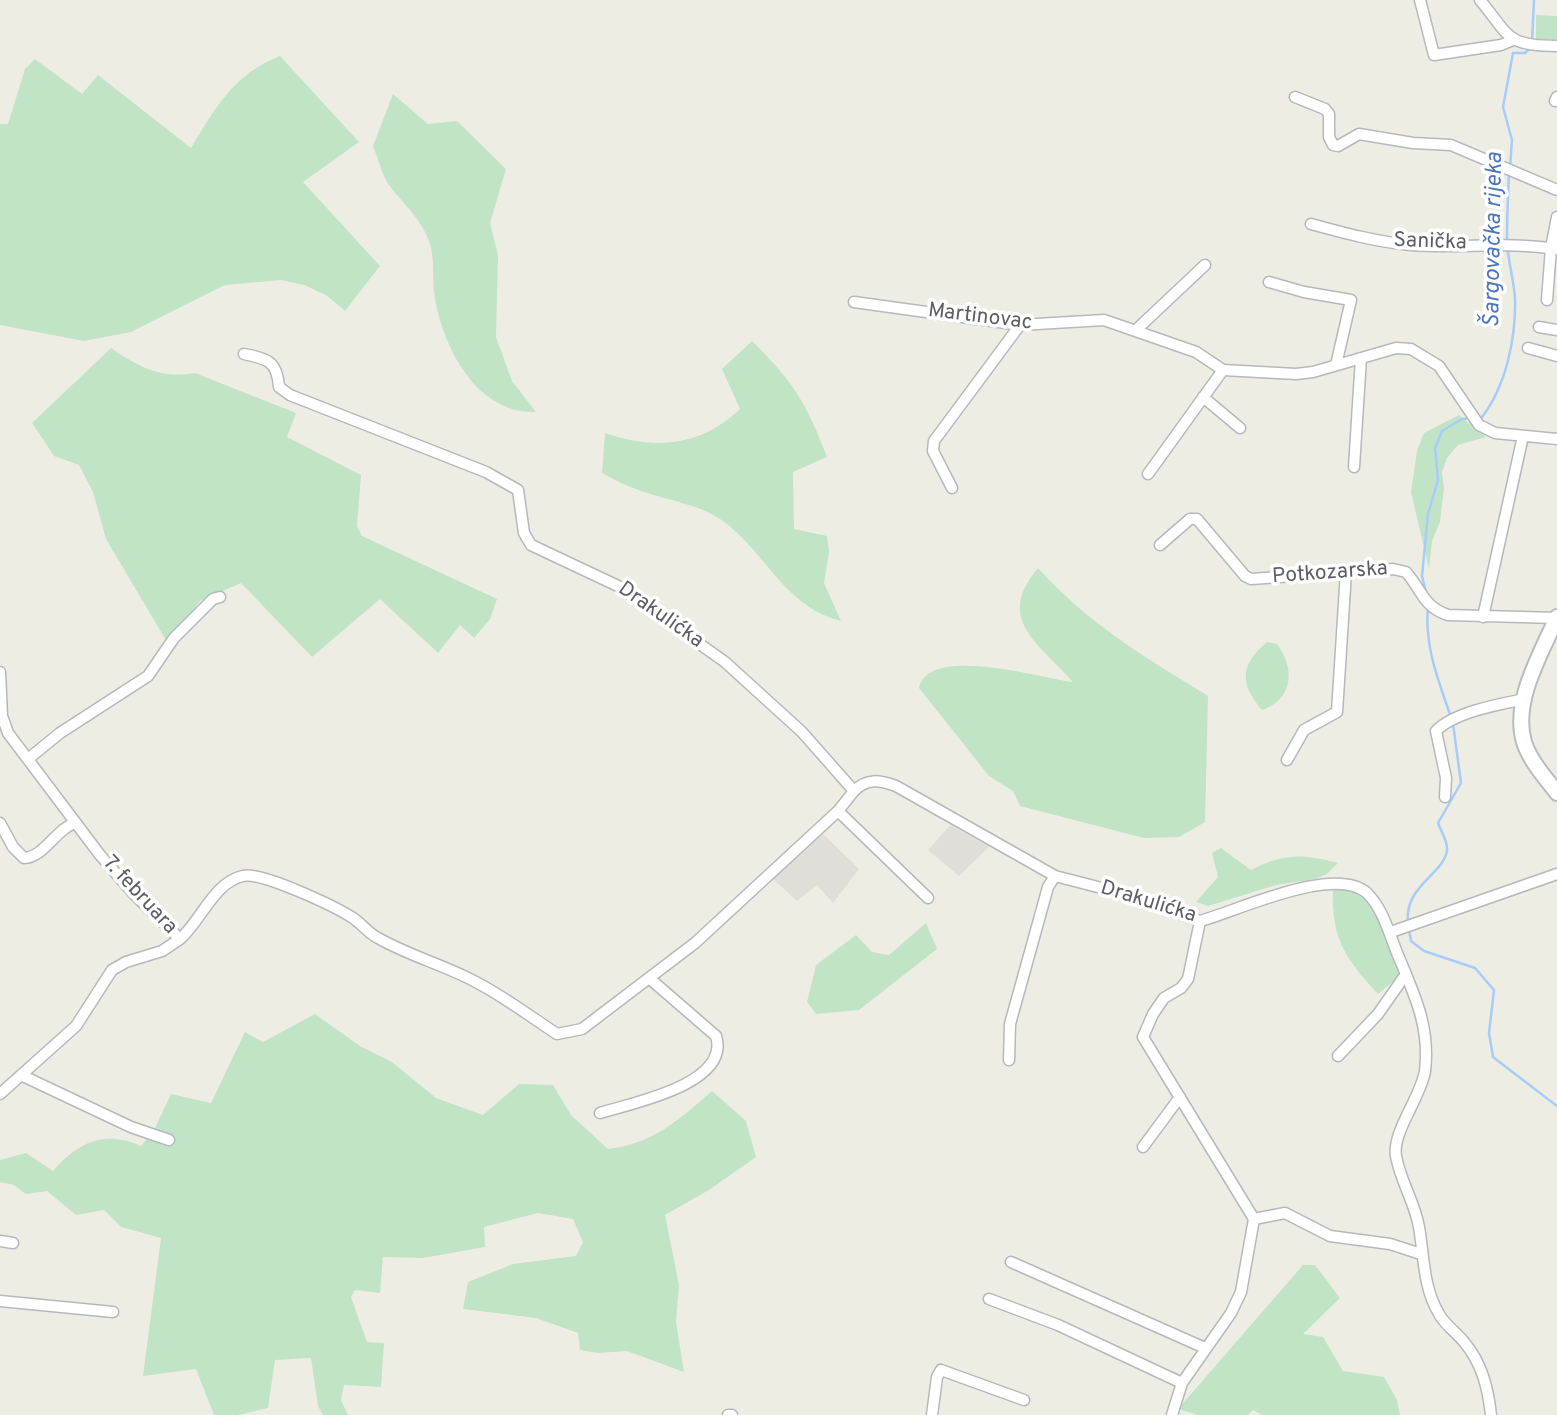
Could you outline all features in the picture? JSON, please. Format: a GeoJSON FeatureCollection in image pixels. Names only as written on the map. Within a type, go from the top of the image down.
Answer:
{"type":"FeatureCollection","features":[{"type":"Feature","properties":{"kind":"street"},"geometry":{"type":"LineString","coordinates":[[1420,0],[1434,55],[1501,45],[1513,40]]}},
{"type":"Feature","properties":{"kind":"street"},"geometry":{"type":"LineString","coordinates":[[1479,0],[1513,40],[1525,45],[1557,46]]}},
{"type":"Feature","properties":{"kind":"street"},"geometry":{"type":"LineString","coordinates":[[1295,97],[1325,109],[1329,114],[1329,137],[1333,145],[1338,146],[1353,135],[1451,145],[1557,190]]}},
{"type":"Feature","properties":{"kind":"street"},"geometry":{"type":"LineString","coordinates":[[1547,300],[1557,217]]}},
{"type":"Feature","properties":{"kind":"street","name":"Sanička"},"geometry":{"type":"LineString","coordinates":[[1311,224],[1372,240],[1412,245],[1518,244],[1554,249]]}},
{"type":"Feature","properties":{"kind":"street"},"geometry":{"type":"LineString","coordinates":[[1136,330],[1205,265]]}},
{"type":"Feature","properties":{"kind":"street"},"geometry":{"type":"LineString","coordinates":[[1269,282],[1304,292],[1351,300],[1336,365]]}},
{"type":"Feature","properties":{"kind":"street","name":"Martinovac"},"geometry":{"type":"LineString","coordinates":[[854,302],[1020,325],[1104,320],[1196,352],[1223,370],[1296,374],[1396,348],[1411,349],[1423,354],[1450,379],[1479,425],[1495,433],[1557,439]]}},
{"type":"Feature","properties":{"kind":"street"},"geometry":{"type":"LineString","coordinates":[[952,488],[933,451],[934,441],[1020,325]]}},
{"type":"Feature","properties":{"kind":"street"},"geometry":{"type":"LineString","coordinates":[[1539,327],[1557,330]]}},
{"type":"Feature","properties":{"kind":"street"},"geometry":{"type":"LineString","coordinates":[[1528,348],[1557,356]]}},
{"type":"Feature","properties":{"kind":"street","name":"Drakulićka"},"geometry":{"type":"LineString","coordinates":[[244,354],[269,359],[276,367],[279,387],[290,395],[486,472],[518,490],[524,533],[531,545],[618,586],[725,662],[802,732],[854,790],[871,781],[896,786],[1055,876],[1125,894],[1200,921],[1252,901],[1334,883],[1353,886],[1366,892],[1391,932],[1424,1019],[1427,1046],[1424,1076],[1400,1133],[1395,1154],[1419,1226],[1421,1254],[1440,1316],[1476,1359],[1486,1382],[1491,1415]]}},
{"type":"Feature","properties":{"kind":"street"},"geometry":{"type":"LineString","coordinates":[[1354,467],[1361,358]]}},
{"type":"Feature","properties":{"kind":"street"},"geometry":{"type":"LineString","coordinates":[[1148,474],[1223,370]]}},
{"type":"Feature","properties":{"kind":"street"},"geometry":{"type":"LineString","coordinates":[[1203,397],[1240,428]]}},
{"type":"Feature","properties":{"kind":"street"},"geometry":{"type":"LineString","coordinates":[[1483,617],[1523,436]]}},
{"type":"Feature","properties":{"kind":"street","name":"Potkozarska"},"geometry":{"type":"LineString","coordinates":[[1160,545],[1191,519],[1197,519],[1245,576],[1251,579],[1393,569],[1406,572],[1424,601],[1434,610],[1448,615],[1557,617]]}},
{"type":"Feature","properties":{"kind":"street"},"geometry":{"type":"LineString","coordinates":[[1287,760],[1304,730],[1337,712],[1346,572]]}},
{"type":"Feature","properties":{"kind":"street"},"geometry":{"type":"LineString","coordinates":[[28,759],[60,733],[148,676],[178,633],[213,599],[220,597]]}},
{"type":"Feature","properties":{"kind":"street"},"geometry":{"type":"LineString","coordinates":[[1557,617],[1525,699],[1521,723],[1524,743],[1532,760],[1557,793]]}},
{"type":"Feature","properties":{"kind":"street","name":"7. februara"},"geometry":{"type":"LineString","coordinates":[[0,672],[4,724],[76,823],[134,894],[180,939],[162,951],[133,959],[112,970],[76,1026],[0,1094]]}},
{"type":"Feature","properties":{"kind":"street"},"geometry":{"type":"LineString","coordinates":[[1445,797],[1446,778],[1435,736],[1450,721],[1495,705],[1525,699]]}},
{"type":"Feature","properties":{"kind":"street"},"geometry":{"type":"LineString","coordinates":[[180,939],[193,928],[210,902],[229,882],[245,875],[264,878],[352,917],[375,937],[499,995],[557,1034],[582,1029],[695,943],[838,811],[854,790]]}},
{"type":"Feature","properties":{"kind":"street"},"geometry":{"type":"LineString","coordinates":[[838,811],[928,898]]}},
{"type":"Feature","properties":{"kind":"street"},"geometry":{"type":"LineString","coordinates":[[0,823],[13,847],[24,858],[34,857],[66,827],[76,823]]}},
{"type":"Feature","properties":{"kind":"street"},"geometry":{"type":"LineString","coordinates":[[1391,932],[1557,874]]}},
{"type":"Feature","properties":{"kind":"street"},"geometry":{"type":"LineString","coordinates":[[1009,1060],[1010,1024],[1048,887],[1055,876]]}},
{"type":"Feature","properties":{"kind":"street"},"geometry":{"type":"LineString","coordinates":[[1172,1415],[1182,1383],[1231,1313],[1241,1292],[1254,1219],[1143,1037],[1153,1014],[1164,999],[1181,988],[1188,979],[1200,921]]}},
{"type":"Feature","properties":{"kind":"street"},"geometry":{"type":"LineString","coordinates":[[1338,1056],[1378,1014],[1406,974]]}},
{"type":"Feature","properties":{"kind":"street"},"geometry":{"type":"LineString","coordinates":[[600,1114],[687,1086],[714,1061],[719,1047],[716,1036],[649,978]]}},
{"type":"Feature","properties":{"kind":"street"},"geometry":{"type":"LineString","coordinates":[[23,1076],[131,1127],[169,1140]]}},
{"type":"Feature","properties":{"kind":"street"},"geometry":{"type":"LineString","coordinates":[[1143,1147],[1180,1097]]}},
{"type":"Feature","properties":{"kind":"street"},"geometry":{"type":"LineString","coordinates":[[1254,1219],[1285,1213],[1330,1236],[1390,1244],[1421,1254]]}},
{"type":"Feature","properties":{"kind":"street"},"geometry":{"type":"LineString","coordinates":[[0,1241],[13,1243]]}},
{"type":"Feature","properties":{"kind":"street"},"geometry":{"type":"LineString","coordinates":[[1011,1262],[1205,1349]]}},
{"type":"Feature","properties":{"kind":"street"},"geometry":{"type":"LineString","coordinates":[[989,1299],[1058,1325],[1182,1383]]}},
{"type":"Feature","properties":{"kind":"street"},"geometry":{"type":"LineString","coordinates":[[0,1301],[113,1312]]}},
{"type":"Feature","properties":{"kind":"street"},"geometry":{"type":"LineString","coordinates":[[932,1415],[937,1377],[941,1370],[1024,1400]]}},
{"type":"Feature","properties":{"kind":"shaded area"},"geometry":{"type":"Polygon","coordinates":[[[950,825],[989,847],[959,876],[928,850],[950,825]]]}},
{"type":"Feature","properties":{"kind":"shaded area"},"geometry":{"type":"Polygon","coordinates":[[[822,833],[859,869],[833,903],[817,885],[797,901],[771,877],[822,833]]]}},
{"type":"Feature","properties":{"kind":"green space"},"geometry":{"type":"Polygon","coordinates":[[[1536,15],[1557,16],[1557,40],[1536,42],[1536,15]]]}},
{"type":"Feature","properties":{"kind":"green space"},"geometry":{"type":"Polygon","coordinates":[[[280,56],[359,142],[303,182],[380,266],[345,311],[326,295],[304,285],[281,280],[225,285],[131,332],[84,341],[0,325],[0,124],[8,124],[25,69],[35,59],[82,94],[98,75],[191,148],[218,106],[238,82],[264,63],[280,56]]]}},
{"type":"Feature","properties":{"kind":"green space"},"geometry":{"type":"Polygon","coordinates":[[[393,94],[428,124],[457,121],[506,169],[490,223],[498,255],[496,337],[512,381],[536,412],[515,410],[480,390],[455,357],[446,338],[435,299],[429,241],[416,218],[387,181],[373,146],[393,94]]]}},
{"type":"Feature","properties":{"kind":"green space"},"geometry":{"type":"Polygon","coordinates":[[[752,341],[797,394],[813,422],[827,457],[793,472],[794,529],[827,536],[829,552],[824,583],[841,621],[806,605],[779,580],[741,537],[717,517],[695,507],[647,493],[602,473],[605,433],[642,442],[676,442],[709,431],[740,409],[722,369],[752,341]]]}},
{"type":"Feature","properties":{"kind":"green space"},"geometry":{"type":"Polygon","coordinates":[[[111,348],[150,370],[171,374],[195,373],[296,413],[287,437],[361,475],[357,526],[362,536],[497,599],[490,619],[474,638],[460,625],[438,653],[380,599],[312,657],[241,583],[200,601],[167,642],[106,539],[93,492],[79,465],[54,456],[32,423],[111,348]]]}},
{"type":"Feature","properties":{"kind":"green space"},"geometry":{"type":"Polygon","coordinates":[[[1459,415],[1486,437],[1458,445],[1447,458],[1442,472],[1444,488],[1440,522],[1432,541],[1429,569],[1411,492],[1417,451],[1424,433],[1459,415]]]}},
{"type":"Feature","properties":{"kind":"green space"},"geometry":{"type":"Polygon","coordinates":[[[1038,568],[1098,623],[1139,653],[1208,696],[1205,822],[1179,837],[1144,838],[1020,806],[1013,791],[989,776],[919,688],[927,675],[942,668],[963,666],[987,667],[1073,682],[1036,643],[1021,617],[1020,602],[1026,586],[1038,568]]]}},
{"type":"Feature","properties":{"kind":"green space"},"geometry":{"type":"Polygon","coordinates":[[[1267,642],[1277,644],[1283,653],[1289,673],[1286,691],[1273,705],[1262,710],[1249,691],[1246,674],[1252,659],[1267,642]]]}},
{"type":"Feature","properties":{"kind":"green space"},"geometry":{"type":"Polygon","coordinates":[[[1221,848],[1251,870],[1274,860],[1294,857],[1338,863],[1327,874],[1315,879],[1276,885],[1208,906],[1196,902],[1218,877],[1212,853],[1221,848]]]}},
{"type":"Feature","properties":{"kind":"green space"},"geometry":{"type":"Polygon","coordinates":[[[1333,883],[1349,887],[1362,895],[1372,905],[1387,931],[1399,977],[1378,994],[1347,956],[1341,944],[1334,918],[1333,883]]]}},
{"type":"Feature","properties":{"kind":"green space"},"geometry":{"type":"Polygon","coordinates":[[[926,923],[937,949],[859,1010],[816,1014],[807,1002],[816,965],[856,935],[872,952],[889,955],[926,923]]]}},
{"type":"Feature","properties":{"kind":"green space"},"geometry":{"type":"Polygon","coordinates":[[[315,1014],[360,1046],[392,1062],[436,1098],[483,1115],[519,1084],[553,1085],[571,1115],[608,1149],[639,1142],[665,1129],[712,1091],[746,1121],[756,1157],[709,1190],[665,1215],[679,1285],[676,1322],[684,1372],[627,1351],[598,1353],[580,1350],[578,1333],[536,1318],[463,1309],[468,1282],[513,1264],[576,1256],[583,1242],[573,1219],[538,1213],[484,1227],[485,1247],[423,1258],[383,1257],[380,1293],[355,1290],[351,1297],[367,1342],[384,1343],[381,1387],[344,1385],[341,1400],[348,1415],[323,1415],[318,1406],[311,1358],[275,1360],[268,1408],[238,1415],[214,1415],[196,1369],[143,1376],[161,1238],[121,1227],[104,1210],[76,1215],[47,1191],[26,1194],[14,1185],[0,1182],[0,1160],[26,1153],[53,1171],[72,1153],[93,1142],[116,1139],[141,1146],[155,1128],[171,1094],[211,1103],[245,1032],[263,1042],[315,1014]]]}},
{"type":"Feature","properties":{"kind":"green space"},"geometry":{"type":"Polygon","coordinates":[[[1303,1265],[1315,1265],[1340,1298],[1303,1334],[1323,1337],[1343,1371],[1384,1377],[1397,1400],[1400,1415],[1262,1415],[1253,1410],[1248,1415],[1198,1415],[1178,1409],[1303,1265]]]}},
{"type":"Feature","properties":{"kind":"waterway","name":"Šargovačka rijeka"},"geometry":{"type":"LineString","coordinates":[[1532,42],[1534,0]]}},
{"type":"Feature","properties":{"kind":"waterway","name":"Šargovačka rijeka"},"geometry":{"type":"LineString","coordinates":[[1510,167],[1512,140],[1503,107],[1513,53],[1525,53],[1530,48]]}},
{"type":"Feature","properties":{"kind":"waterway","name":"Šargovačka rijeka"},"geometry":{"type":"LineString","coordinates":[[1477,418],[1482,417],[1497,391],[1508,361],[1514,330],[1515,299],[1507,239],[1509,174]]}},
{"type":"Feature","properties":{"kind":"waterway","name":"Šargovačka rijeka"},"geometry":{"type":"LineString","coordinates":[[1426,592],[1422,576],[1428,514],[1438,480],[1435,448],[1442,431],[1462,419],[1471,418]]}},
{"type":"Feature","properties":{"kind":"waterway","name":"Šargovačka rijeka"},"geometry":{"type":"LineString","coordinates":[[1428,608],[1430,650],[1451,717]]}},
{"type":"Feature","properties":{"kind":"waterway","name":"Šargovačka rijeka"},"geometry":{"type":"LineString","coordinates":[[1408,922],[1412,899],[1440,866],[1447,850],[1438,823],[1461,783],[1453,724]]}},
{"type":"Feature","properties":{"kind":"waterway","name":"Šargovačka rijeka"},"geometry":{"type":"LineString","coordinates":[[1409,929],[1411,941],[1424,951],[1475,968],[1494,990],[1489,1033],[1493,1057],[1557,1106]]}}]}
